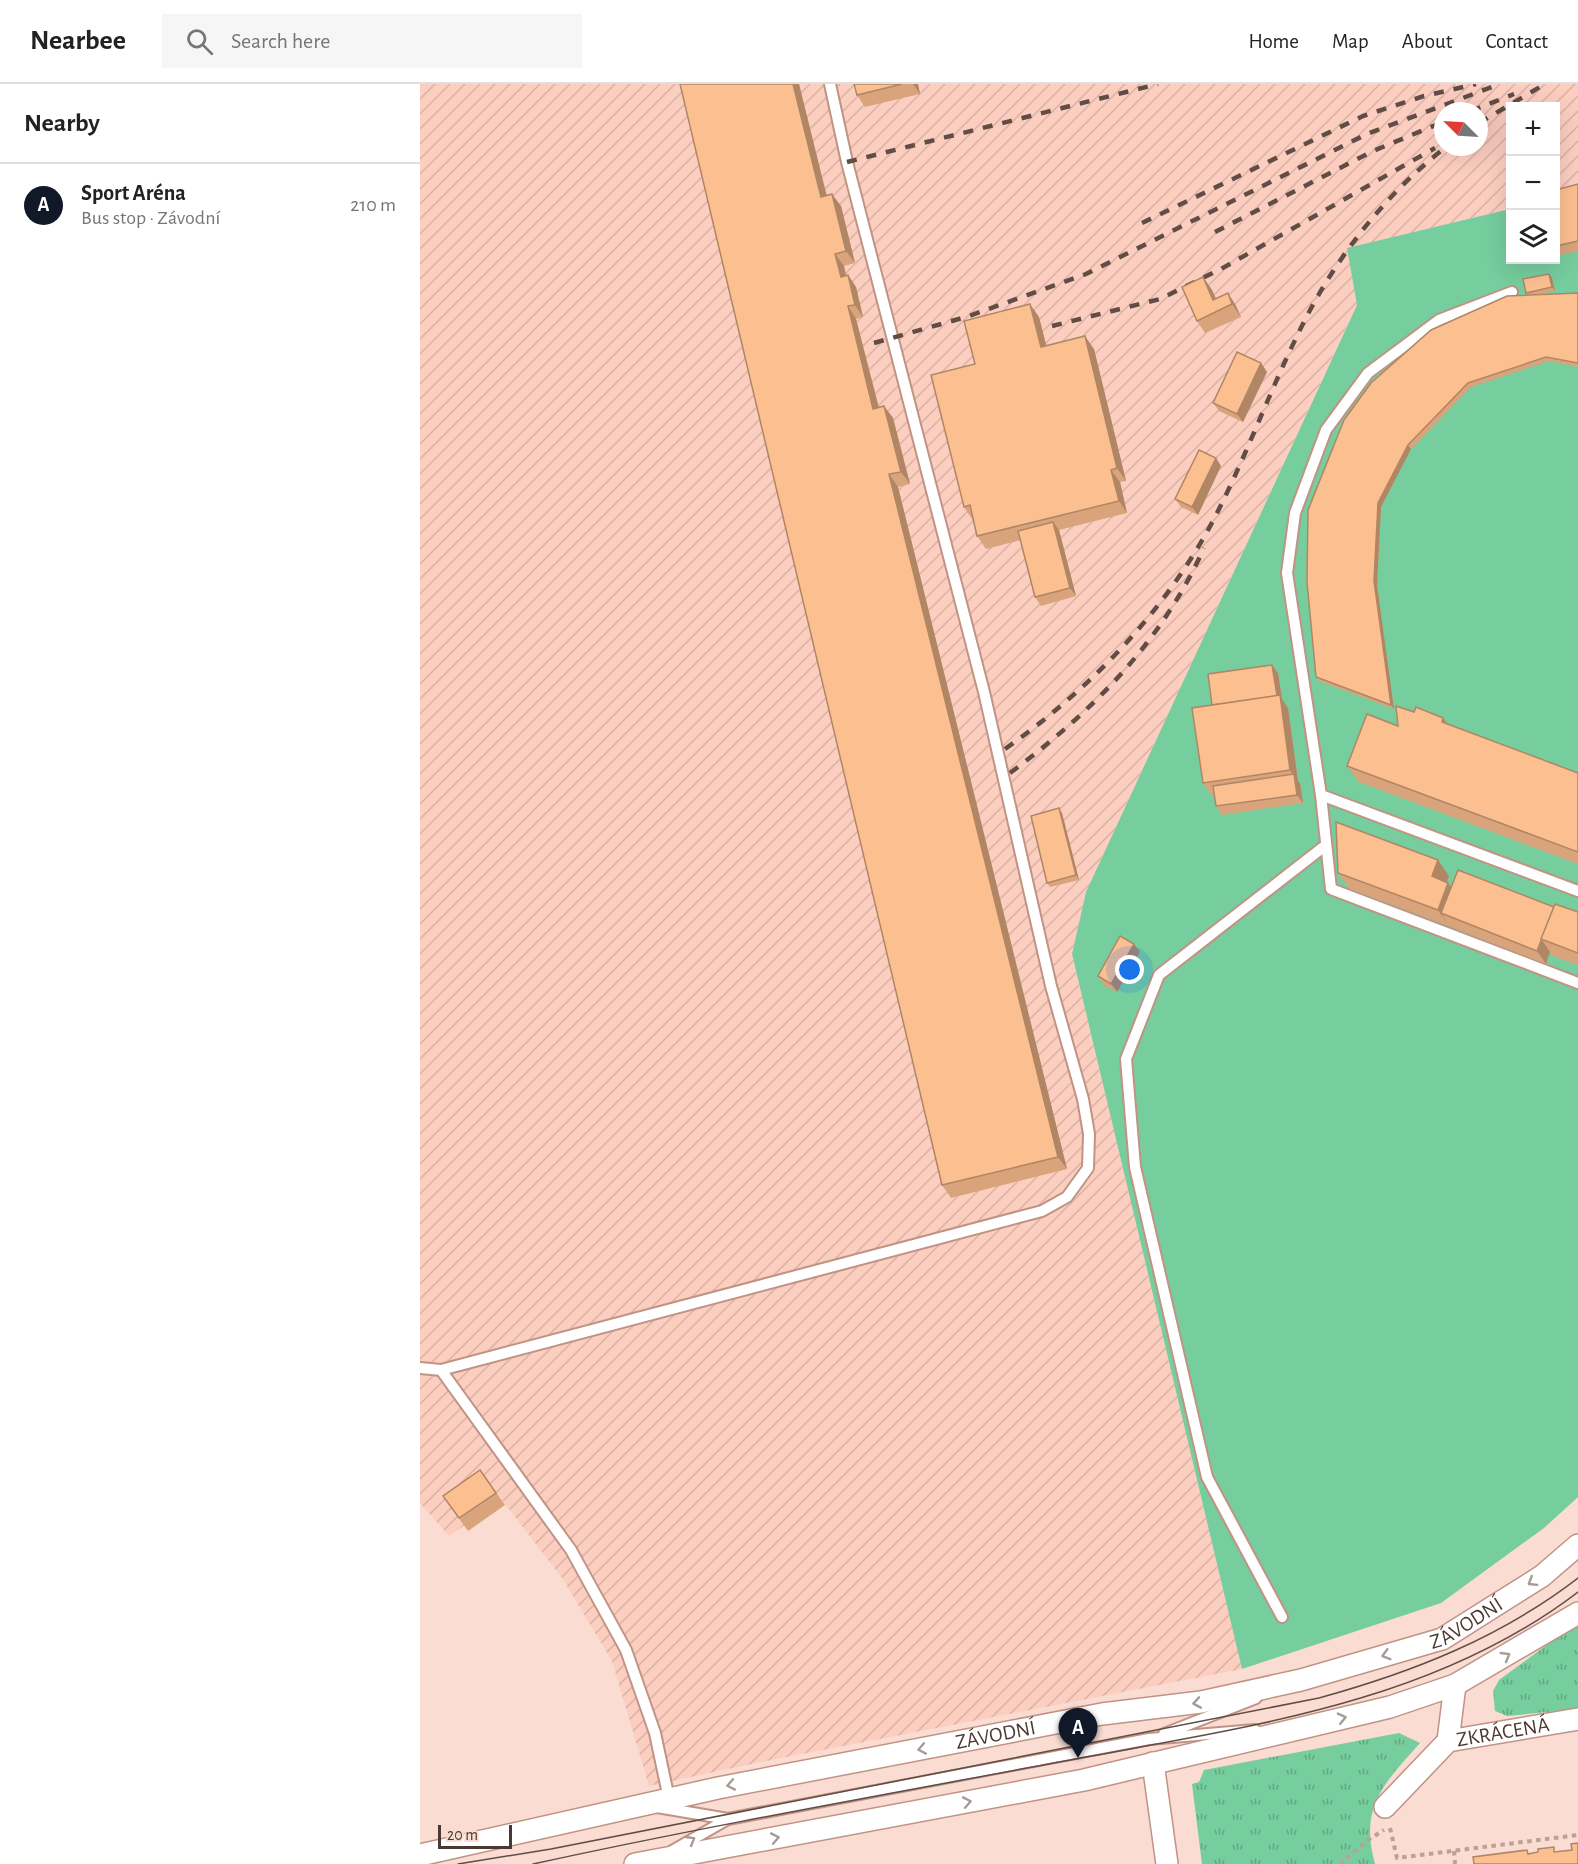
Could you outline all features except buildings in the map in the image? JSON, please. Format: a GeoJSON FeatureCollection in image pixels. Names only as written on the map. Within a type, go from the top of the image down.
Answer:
{"type":"FeatureCollection","features":[{"type":"Feature","properties":{"kind":"street","name":"ZÁVODNÍ"},"geometry":{"type":"LineString","coordinates":[[422,1849],[1092,1716],[1201,1702],[1301,1680],[1442,1639],[1542,1576],[1578,1545]]}},
{"type":"Feature","properties":{"kind":"street"},"geometry":{"type":"LineString","coordinates":[[645,1862],[1083,1780],[1390,1707],[1455,1685],[1578,1613]]}},
{"type":"Feature","properties":{"kind":"street","name":"ZKRÁCENÁ"},"geometry":{"type":"LineString","coordinates":[[1455,1685],[1448,1741],[1578,1719]]}},
{"type":"Feature","properties":{"kind":"street"},"geometry":{"type":"LineString","coordinates":[[1391,1818],[1448,1741]]}},
{"type":"Feature","properties":{"kind":"street"},"geometry":{"type":"LineString","coordinates":[[1153,1763],[1167,1864]]}},
{"type":"Feature","properties":{"kind":"lane"},"geometry":{"type":"LineString","coordinates":[[420,1368],[441,1370],[1042,1211],[1067,1197],[1088,1168],[1089,1134],[1083,1099],[1051,986],[984,692],[858,206],[830,84]]}},
{"type":"Feature","properties":{"kind":"lane"},"geometry":{"type":"LineString","coordinates":[[1512,292],[1439,320],[1368,373],[1326,430],[1295,513],[1287,573],[1321,795],[1331,889],[1578,983]]}},
{"type":"Feature","properties":{"kind":"lane"},"geometry":{"type":"LineString","coordinates":[[1321,795],[1578,891]]}},
{"type":"Feature","properties":{"kind":"lane"},"geometry":{"type":"LineString","coordinates":[[1282,1617],[1207,1477],[1135,1167],[1126,1059],[1158,975],[1326,845]]}},
{"type":"Feature","properties":{"kind":"lane"},"geometry":{"type":"LineString","coordinates":[[441,1370],[571,1550],[626,1650],[655,1733],[669,1799]]}},
{"type":"Feature","properties":{"kind":"lane"},"geometry":{"type":"LineString","coordinates":[[1149,1739],[1301,1680]]}},
{"type":"Feature","properties":{"kind":"lane"},"geometry":{"type":"LineString","coordinates":[[645,1862],[728,1819],[1149,1739],[1304,1727]]}},
{"type":"Feature","properties":{"kind":"lane"},"geometry":{"type":"LineString","coordinates":[[644,1805],[728,1819]]}},
{"type":"Feature","properties":{"kind":"path"},"geometry":{"type":"LineString","coordinates":[[1391,1818],[1397,1858],[1578,1835]]}},
{"type":"Feature","properties":{"kind":"path"},"geometry":{"type":"LineString","coordinates":[[1340,1864],[1391,1818]]}},
{"type":"Feature","properties":{"kind":"path"},"geometry":{"type":"LineString","coordinates":[[1454,1851],[1455,1864]]}},
{"type":"Feature","properties":{"kind":"shaded area"},"geometry":{"type":"Polygon","coordinates":[[[420,84],[1578,84],[1578,192],[1560,197],[1560,102],[1506,102],[1506,210],[1348,248],[1357,304],[1086,892],[1072,954],[1242,1669],[756,1763],[649,1786],[612,1661],[562,1578],[502,1500],[449,1536],[420,1503],[420,84]]]}},
{"type":"Feature","properties":{"kind":"green space"},"geometry":{"type":"Polygon","coordinates":[[[1578,192],[1578,1497],[1544,1528],[1441,1603],[1242,1669],[1072,954],[1086,892],[1357,305],[1347,248],[1506,210],[1506,264],[1560,264],[1560,197],[1578,192]]]}},
{"type":"Feature","properties":{"kind":"green space"},"geometry":{"type":"Polygon","coordinates":[[[1578,1622],[1578,1709],[1507,1716],[1495,1711],[1493,1691],[1499,1680],[1578,1622]]]}},
{"type":"Feature","properties":{"kind":"green space"},"geometry":{"type":"Polygon","coordinates":[[[1399,1733],[1420,1743],[1378,1797],[1370,1826],[1375,1864],[1202,1864],[1192,1784],[1199,1782],[1204,1770],[1399,1733]]]}},
{"type":"Feature","properties":{"kind":"tram line"},"geometry":{"type":"LineString","coordinates":[[458,1864],[551,1849],[1319,1698],[1388,1677],[1454,1651],[1518,1618],[1578,1578]]}},
{"type":"Feature","properties":{"kind":"tram line"},"geometry":{"type":"LineString","coordinates":[[533,1864],[729,1824],[1194,1737],[1329,1707],[1395,1687],[1459,1662],[1520,1631],[1578,1592]]}},
{"type":"Feature","properties":{"kind":"railway"},"geometry":{"type":"LineString","coordinates":[[847,162],[1158,84]]}},
{"type":"Feature","properties":{"kind":"railway"},"geometry":{"type":"LineString","coordinates":[[1142,223],[1363,116],[1424,96],[1476,84]]}},
{"type":"Feature","properties":{"kind":"railway"},"geometry":{"type":"LineString","coordinates":[[874,343],[966,317],[1086,274],[1367,134],[1500,84]]}},
{"type":"Feature","properties":{"kind":"railway"},"geometry":{"type":"LineString","coordinates":[[1488,118],[1545,84]]}},
{"type":"Feature","properties":{"kind":"railway"},"geometry":{"type":"LineString","coordinates":[[1488,104],[1514,94]]}},
{"type":"Feature","properties":{"kind":"railway"},"geometry":{"type":"LineString","coordinates":[[1215,232],[1373,151],[1434,126]]}},
{"type":"Feature","properties":{"kind":"railway"},"geometry":{"type":"LineString","coordinates":[[1052,326],[1160,299],[1221,269],[1434,149]]}},
{"type":"Feature","properties":{"kind":"railway"},"geometry":{"type":"LineString","coordinates":[[1005,749],[1035,727],[1092,678],[1143,624],[1166,595],[1220,508],[1286,359],[1327,281],[1343,256],[1381,208],[1401,186],[1435,156]]}},
{"type":"Feature","properties":{"kind":"railway"},"geometry":{"type":"LineString","coordinates":[[1010,773],[1069,725],[1122,673],[1167,615],[1204,548]]}},
{"type":"Feature","properties":{"kind":"place","name":"Sport Aréna"},"geometry":{"type":"Point","coordinates":[1078,1758]}}]}
